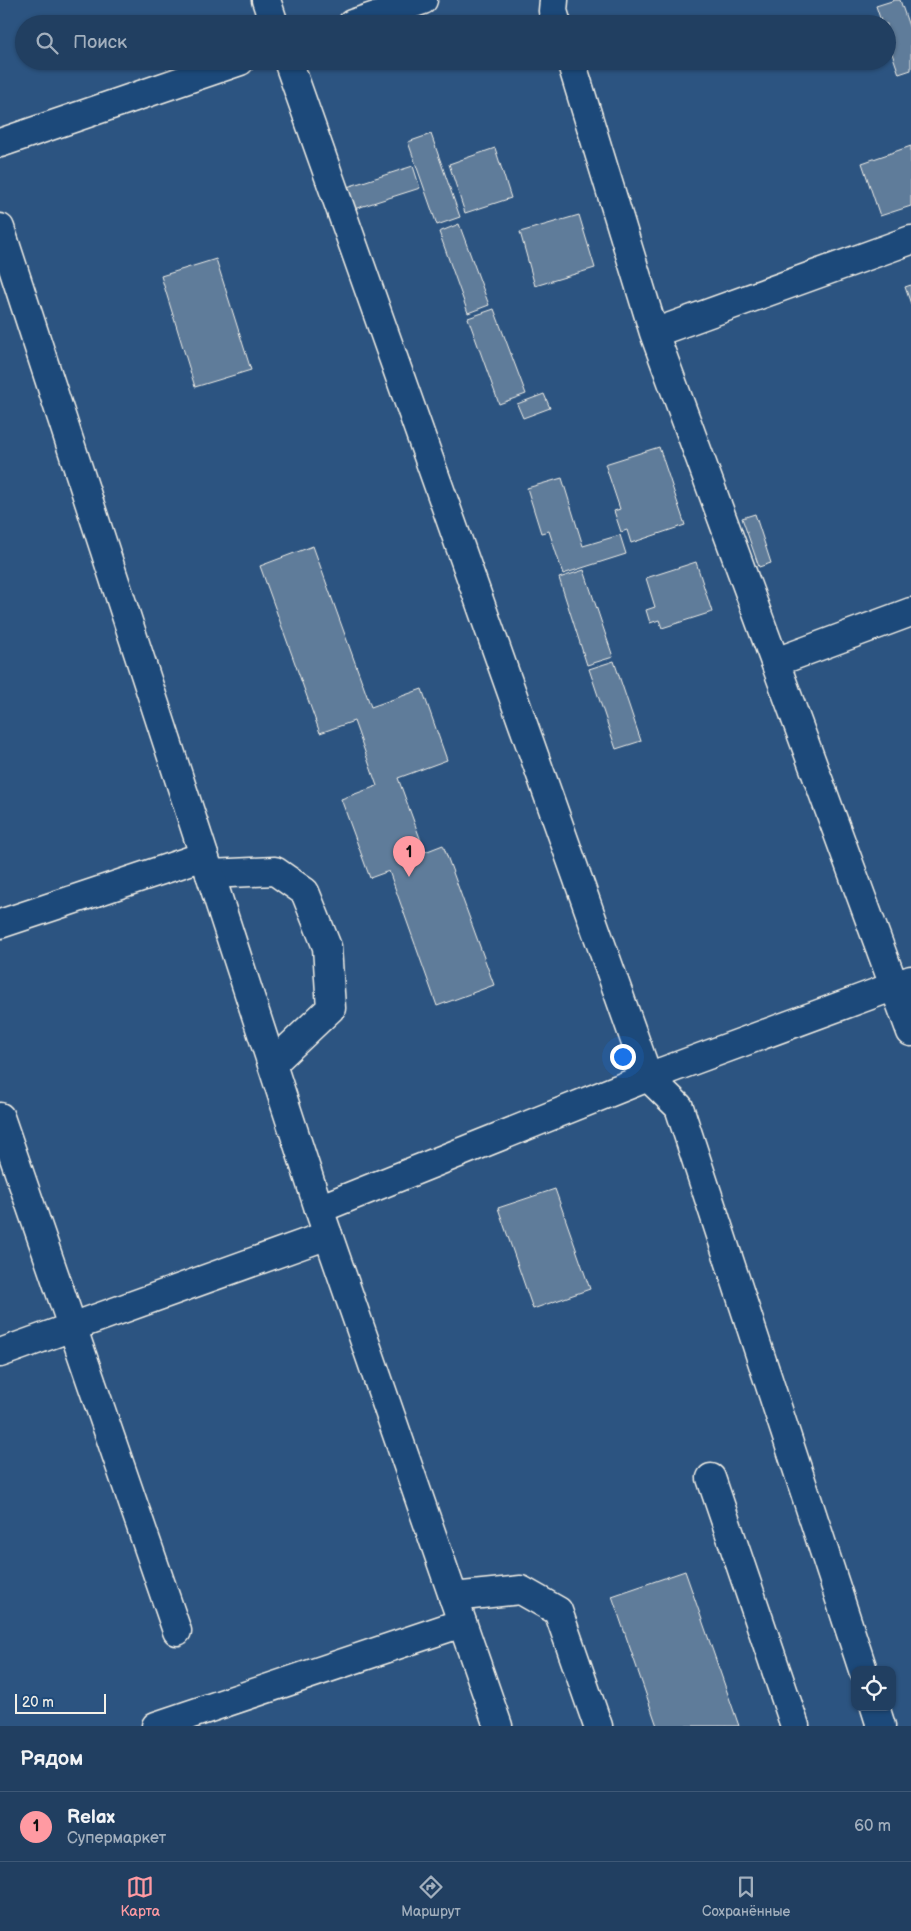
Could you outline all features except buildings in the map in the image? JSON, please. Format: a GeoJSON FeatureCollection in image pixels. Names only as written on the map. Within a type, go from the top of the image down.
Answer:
{"type":"FeatureCollection","features":[{"type":"Feature","properties":{"kind":"main road"},"geometry":{"type":"LineString","coordinates":[[266,0],[271,15]]}},
{"type":"Feature","properties":{"kind":"main road"},"geometry":{"type":"LineString","coordinates":[[379,15],[423,0]]}},
{"type":"Feature","properties":{"kind":"main road"},"geometry":{"type":"LineString","coordinates":[[554,0],[554,15]]}},
{"type":"Feature","properties":{"kind":"main road"},"geometry":{"type":"LineString","coordinates":[[0,142],[213,70]]}},
{"type":"Feature","properties":{"kind":"main road"},"geometry":{"type":"LineString","coordinates":[[291,70],[648,1077],[679,1107],[862,1666]]}},
{"type":"Feature","properties":{"kind":"main road"},"geometry":{"type":"LineString","coordinates":[[574,70],[654,333],[776,662],[902,983],[911,1032]]}},
{"type":"Feature","properties":{"kind":"main road"},"geometry":{"type":"LineString","coordinates":[[0,228],[319,1209],[498,1726]]}},
{"type":"Feature","properties":{"kind":"main road"},"geometry":{"type":"LineString","coordinates":[[654,333],[911,240]]}},
{"type":"Feature","properties":{"kind":"main road"},"geometry":{"type":"LineString","coordinates":[[776,662],[911,612]]}},
{"type":"Feature","properties":{"kind":"main road"},"geometry":{"type":"LineString","coordinates":[[0,924],[207,865],[275,871],[306,892],[327,947],[331,1008],[272,1064]]}},
{"type":"Feature","properties":{"kind":"main road"},"geometry":{"type":"LineString","coordinates":[[319,1209],[648,1077],[902,983]]}},
{"type":"Feature","properties":{"kind":"main road"},"geometry":{"type":"LineString","coordinates":[[0,1117],[176,1631]]}},
{"type":"Feature","properties":{"kind":"main road"},"geometry":{"type":"LineString","coordinates":[[0,1353],[328,1235]]}},
{"type":"Feature","properties":{"kind":"main road"},"geometry":{"type":"LineString","coordinates":[[711,1478],[795,1726]]}},
{"type":"Feature","properties":{"kind":"main road"},"geometry":{"type":"LineString","coordinates":[[453,1597],[521,1590],[558,1611],[598,1726]]}},
{"type":"Feature","properties":{"kind":"main road"},"geometry":{"type":"LineString","coordinates":[[156,1726],[462,1623]]}},
{"type":"Feature","properties":{"kind":"main road"},"geometry":{"type":"LineString","coordinates":[[876,1711],[881,1726]]}},
{"type":"Feature","properties":{"kind":"place","name":"Relax"},"geometry":{"type":"Point","coordinates":[409,877]}}]}
